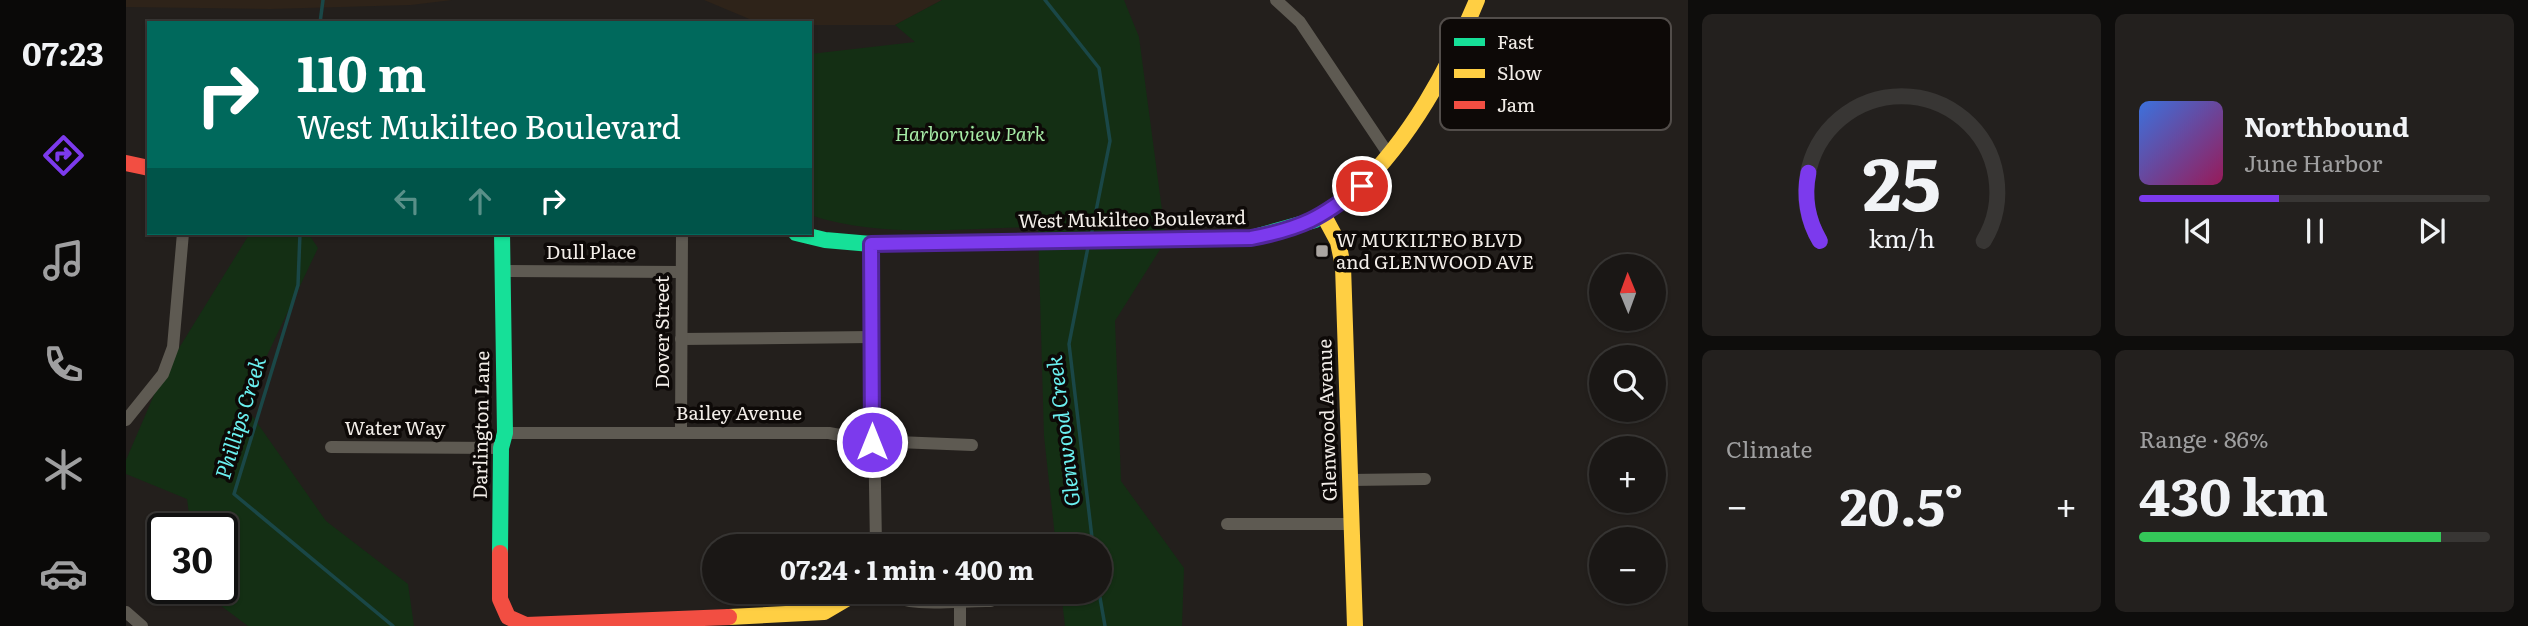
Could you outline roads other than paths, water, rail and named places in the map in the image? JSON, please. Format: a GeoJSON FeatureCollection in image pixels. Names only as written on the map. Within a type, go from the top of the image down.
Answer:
{"type":"FeatureCollection","features":[{"type":"Feature","properties":{"kind":"street"},"geometry":{"type":"LineString","coordinates":[[1276,0],[1300,22],[1389,155]]}},
{"type":"Feature","properties":{"kind":"street","name":"West Mukilteo Boulevard"},"geometry":{"type":"LineString","coordinates":[[1469,18],[1477,0]]}},
{"type":"Feature","properties":{"kind":"street","name":"West Mukilteo Boulevard"},"geometry":{"type":"LineString","coordinates":[[804,235],[825,240],[871,244],[1251,238],[1293,229],[1324,216],[1362,186],[1389,155],[1440,82]]}},
{"type":"Feature","properties":{"kind":"street"},"geometry":{"type":"LineString","coordinates":[[126,163],[147,168]]}},
{"type":"Feature","properties":{"kind":"street","name":"Glenwood Avenue"},"geometry":{"type":"LineString","coordinates":[[1324,216],[1338,242],[1343,266],[1355,626]]}},
{"type":"Feature","properties":{"kind":"street"},"geometry":{"type":"LineString","coordinates":[[126,420],[163,374],[173,347],[183,235]]}},
{"type":"Feature","properties":{"kind":"street","name":"Darlington Lane"},"geometry":{"type":"LineString","coordinates":[[502,235],[503,440],[500,599],[508,617],[526,625],[671,622]]}},
{"type":"Feature","properties":{"kind":"street","name":"Dover Street"},"geometry":{"type":"LineString","coordinates":[[681,431],[682,235]]}},
{"type":"Feature","properties":{"kind":"street"},"geometry":{"type":"LineString","coordinates":[[871,244],[876,534]]}},
{"type":"Feature","properties":{"kind":"street","name":"Dull Place"},"geometry":{"type":"LineString","coordinates":[[502,271],[681,272]]}},
{"type":"Feature","properties":{"kind":"street"},"geometry":{"type":"LineString","coordinates":[[681,340],[872,337]]}},
{"type":"Feature","properties":{"kind":"street","name":"Bailey Avenue"},"geometry":{"type":"LineString","coordinates":[[503,440],[681,431],[829,433],[872,442],[972,445]]}},
{"type":"Feature","properties":{"kind":"street","name":"Water Way"},"geometry":{"type":"LineString","coordinates":[[331,447],[503,440]]}},
{"type":"Feature","properties":{"kind":"street"},"geometry":{"type":"LineString","coordinates":[[1350,480],[1425,479]]}},
{"type":"Feature","properties":{"kind":"street"},"geometry":{"type":"LineString","coordinates":[[1227,524],[1352,524]]}},
{"type":"Feature","properties":{"kind":"street"},"geometry":{"type":"LineString","coordinates":[[671,622],[824,612],[838,604]]}},
{"type":"Feature","properties":{"kind":"street"},"geometry":{"type":"LineString","coordinates":[[960,604],[960,626]]}},
{"type":"Feature","properties":{"kind":"street"},"geometry":{"type":"LineString","coordinates":[[126,612],[142,626]]}},
{"type":"Feature","properties":{"kind":"waterway","name":"Phillips Creek"},"geometry":{"type":"LineString","coordinates":[[320,21],[323,0]]}},
{"type":"Feature","properties":{"kind":"waterway","name":"Glenwood Creek"},"geometry":{"type":"LineString","coordinates":[[1045,0],[1099,68],[1110,141],[1091,236]]}},
{"type":"Feature","properties":{"kind":"waterway","name":"Phillips Creek"},"geometry":{"type":"LineString","coordinates":[[300,235],[298,285],[234,494],[393,626]]}},
{"type":"Feature","properties":{"kind":"waterway","name":"Glenwood Creek"},"geometry":{"type":"LineString","coordinates":[[1088,247],[1069,344],[1092,534]]}},
{"type":"Feature","properties":{"kind":"waterway","name":"Glenwood Creek"},"geometry":{"type":"LineString","coordinates":[[1101,604],[1105,626]]}},
{"type":"Feature","properties":{"kind":"place","name":"W MUKILTEO BLVD and GLENWOOD AVE"},"geometry":{"type":"Point","coordinates":[1322,251]}},
{"type":"Feature","properties":{"kind":"park label","name":"Harborview Park"},"geometry":{"type":"Point","coordinates":[970,134]}}]}
